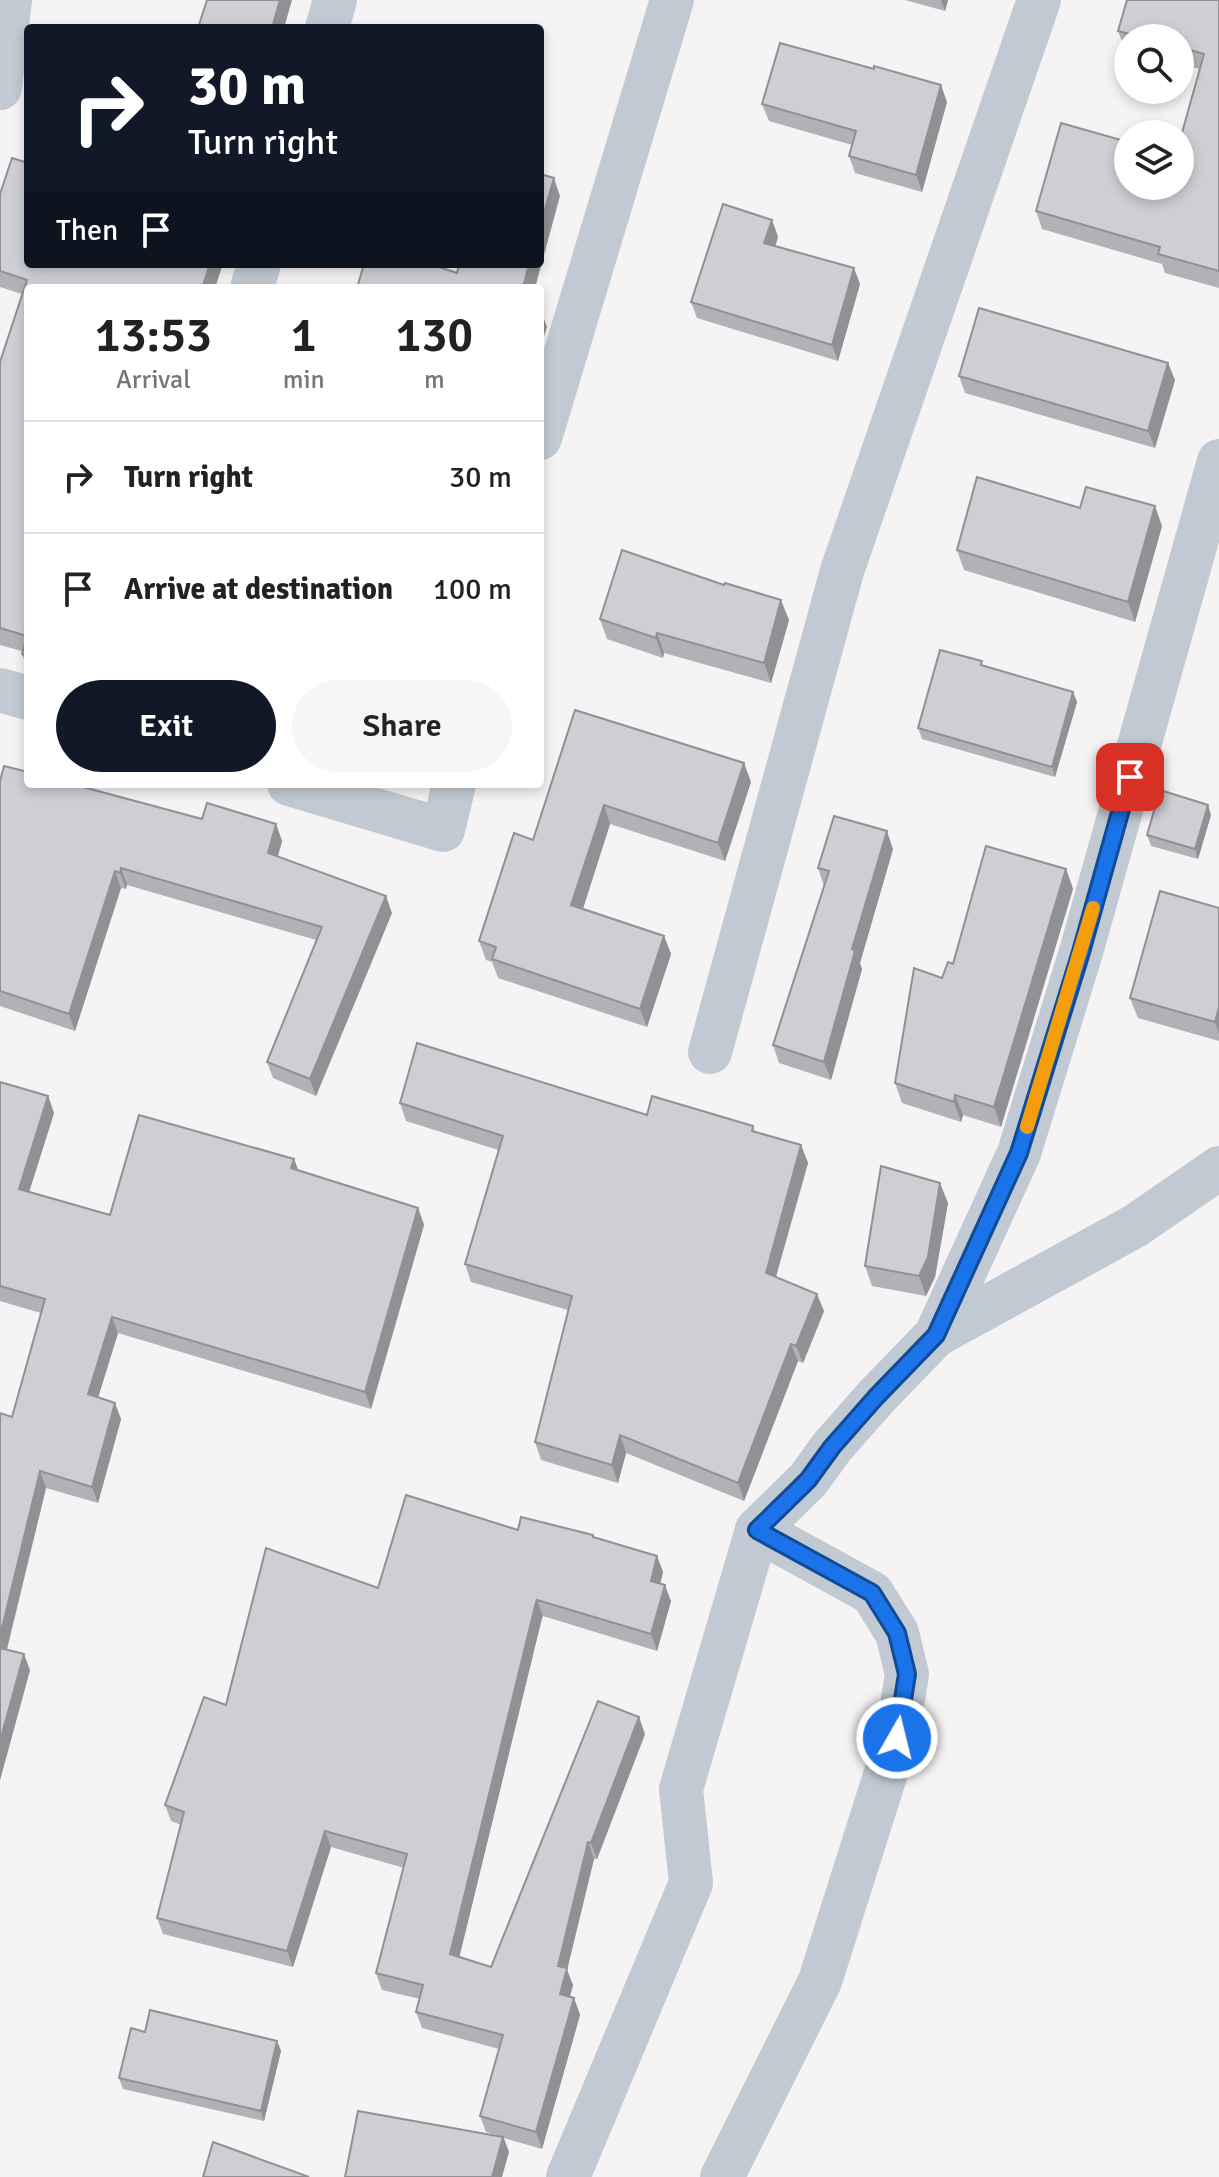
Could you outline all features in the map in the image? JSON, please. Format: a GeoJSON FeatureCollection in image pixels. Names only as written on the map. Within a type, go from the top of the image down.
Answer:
{"type":"FeatureCollection","features":[{"type":"Feature","properties":{"kind":"street"},"geometry":{"type":"LineString","coordinates":[[0,88],[10,0]]}},
{"type":"Feature","properties":{"kind":"street"},"geometry":{"type":"LineString","coordinates":[[328,24],[335,0]]}},
{"type":"Feature","properties":{"kind":"street"},"geometry":{"type":"LineString","coordinates":[[544,425],[672,0]]}},
{"type":"Feature","properties":{"kind":"street"},"geometry":{"type":"LineString","coordinates":[[710,1052],[842,571],[1039,0]]}},
{"type":"Feature","properties":{"kind":"street"},"geometry":{"type":"LineString","coordinates":[[936,1335],[1019,1153],[1086,937],[1219,461]]}},
{"type":"Feature","properties":{"kind":"street"},"geometry":{"type":"LineString","coordinates":[[0,690],[24,697]]}},
{"type":"Feature","properties":{"kind":"street"},"geometry":{"type":"LineString","coordinates":[[302,788],[443,830],[453,788]]}},
{"type":"Feature","properties":{"kind":"street"},"geometry":{"type":"LineString","coordinates":[[568,2177],[691,1883],[681,1789],[757,1530],[808,1480],[876,1397],[936,1335],[1135,1226],[1219,1168]]}},
{"type":"Feature","properties":{"kind":"street"},"geometry":{"type":"LineString","coordinates":[[722,2177],[820,1981],[897,1738],[907,1674],[897,1633],[872,1593],[757,1530]]}},
{"type":"Feature","properties":{"kind":"building"},"geometry":{"type":"Polygon","coordinates":[[[207,0],[280,0],[273,24],[199,24],[207,0]]]}},
{"type":"Feature","properties":{"kind":"building"},"geometry":{"type":"Polygon","coordinates":[[[1127,0],[1219,0],[1219,271],[1158,254],[1160,247],[1036,211],[1061,123],[1114,138],[1114,200],[1194,200],[1194,120],[1186,120],[1190,104],[1194,104],[1194,90],[1204,54],[1194,51],[1194,24],[1120,24],[1127,0]]]}},
{"type":"Feature","properties":{"kind":"building"},"geometry":{"type":"Polygon","coordinates":[[[780,43],[941,85],[916,175],[849,156],[856,131],[762,104],[780,43]]]}},
{"type":"Feature","properties":{"kind":"building"},"geometry":{"type":"Polygon","coordinates":[[[12,158],[24,162],[24,268],[209,268],[203,284],[26,284],[27,280],[0,271],[0,194],[12,158]]]}},
{"type":"Feature","properties":{"kind":"building"},"geometry":{"type":"Polygon","coordinates":[[[544,175],[554,178],[544,212],[544,175]]]}},
{"type":"Feature","properties":{"kind":"building"},"geometry":{"type":"Polygon","coordinates":[[[723,204],[772,220],[764,243],[854,268],[832,345],[691,302],[723,204]]]}},
{"type":"Feature","properties":{"kind":"building"},"geometry":{"type":"Polygon","coordinates":[[[363,268],[442,268],[457,273],[458,268],[528,268],[524,284],[358,284],[363,268]]]}},
{"type":"Feature","properties":{"kind":"building"},"geometry":{"type":"Polygon","coordinates":[[[24,289],[24,635],[0,628],[0,362],[24,289]]]}},
{"type":"Feature","properties":{"kind":"building"},"geometry":{"type":"Polygon","coordinates":[[[979,308],[1168,363],[1148,431],[959,376],[979,308]]]}},
{"type":"Feature","properties":{"kind":"building"},"geometry":{"type":"Polygon","coordinates":[[[977,477],[1080,508],[1086,487],[1155,506],[1128,602],[957,550],[977,477]]]}},
{"type":"Feature","properties":{"kind":"building"},"geometry":{"type":"Polygon","coordinates":[[[622,550],[724,585],[781,600],[764,663],[657,633],[656,638],[600,619],[622,550]]]}},
{"type":"Feature","properties":{"kind":"building"},"geometry":{"type":"Polygon","coordinates":[[[940,650],[1073,692],[1052,767],[918,728],[940,650]]]}},
{"type":"Feature","properties":{"kind":"building"},"geometry":{"type":"Polygon","coordinates":[[[575,710],[744,763],[718,843],[604,805],[571,905],[664,936],[640,1009],[492,959],[496,947],[479,941],[514,833],[533,840],[575,710]]]}},
{"type":"Feature","properties":{"kind":"building"},"geometry":{"type":"Polygon","coordinates":[[[4,766],[24,771],[24,788],[87,788],[202,819],[207,803],[276,824],[268,853],[386,896],[310,1079],[267,1062],[322,927],[121,868],[120,873],[115,871],[69,1014],[0,991],[0,781],[4,766]]]}},
{"type":"Feature","properties":{"kind":"building"},"geometry":{"type":"Polygon","coordinates":[[[1160,790],[1208,805],[1195,849],[1147,835],[1160,790]]]}},
{"type":"Feature","properties":{"kind":"building"},"geometry":{"type":"Polygon","coordinates":[[[834,816],[887,831],[852,949],[855,951],[824,1062],[773,1045],[829,871],[818,868],[834,816]]]}},
{"type":"Feature","properties":{"kind":"building"},"geometry":{"type":"Polygon","coordinates":[[[986,846],[1066,869],[994,1107],[955,1095],[954,1102],[895,1083],[914,968],[942,978],[948,962],[953,964],[986,846]]]}},
{"type":"Feature","properties":{"kind":"building"},"geometry":{"type":"Polygon","coordinates":[[[1160,891],[1219,908],[1219,1007],[1215,1022],[1130,998],[1160,891]]]}},
{"type":"Feature","properties":{"kind":"building"},"geometry":{"type":"Polygon","coordinates":[[[417,1043],[647,1115],[652,1096],[753,1126],[752,1131],[801,1145],[766,1273],[817,1294],[796,1346],[791,1344],[738,1483],[620,1435],[612,1465],[535,1442],[572,1296],[465,1264],[503,1136],[400,1103],[417,1043]]]}},
{"type":"Feature","properties":{"kind":"building"},"geometry":{"type":"Polygon","coordinates":[[[0,1082],[48,1096],[19,1189],[110,1215],[139,1115],[294,1159],[291,1168],[418,1208],[365,1392],[112,1317],[88,1394],[115,1403],[92,1487],[40,1471],[0,1636],[0,1413],[12,1417],[45,1299],[0,1286],[0,1082]]]}},
{"type":"Feature","properties":{"kind":"building"},"geometry":{"type":"Polygon","coordinates":[[[881,1166],[940,1183],[928,1257],[919,1276],[865,1266],[881,1166]]]}},
{"type":"Feature","properties":{"kind":"building"},"geometry":{"type":"Polygon","coordinates":[[[406,1495],[518,1530],[521,1517],[593,1535],[657,1556],[651,1581],[665,1585],[651,1634],[537,1600],[450,1954],[491,1967],[598,1701],[639,1717],[591,1843],[588,1842],[558,1966],[567,1968],[560,1994],[574,1998],[536,2132],[480,2116],[503,2035],[416,2012],[423,1985],[376,1973],[407,1854],[325,1831],[287,1951],[157,1918],[184,1812],[165,1805],[204,1697],[226,1705],[266,1548],[378,1588],[406,1495]]]}},
{"type":"Feature","properties":{"kind":"building"},"geometry":{"type":"Polygon","coordinates":[[[0,1648],[24,1654],[0,1741],[0,1648]]]}},
{"type":"Feature","properties":{"kind":"building"},"geometry":{"type":"Polygon","coordinates":[[[150,2010],[277,2041],[261,2111],[119,2078],[131,2028],[145,2032],[150,2010]]]}},
{"type":"Feature","properties":{"kind":"building"},"geometry":{"type":"Polygon","coordinates":[[[358,2111],[503,2137],[492,2177],[345,2177],[358,2111]]]}},
{"type":"Feature","properties":{"kind":"building"},"geometry":{"type":"Polygon","coordinates":[[[213,2142],[309,2177],[203,2177],[213,2142]]]}},
{"type":"Feature","properties":{"kind":"slow traffic"},"geometry":{"type":"LineString","coordinates":[[1027,1127],[1093,908]]}},
{"type":"Feature","properties":{"kind":"route"},"geometry":{"type":"LineString","coordinates":[[897,1738],[907,1674],[897,1633],[872,1593],[757,1530],[808,1480],[876,1397],[936,1335],[1019,1153],[1081,952],[1130,777]]}}]}
